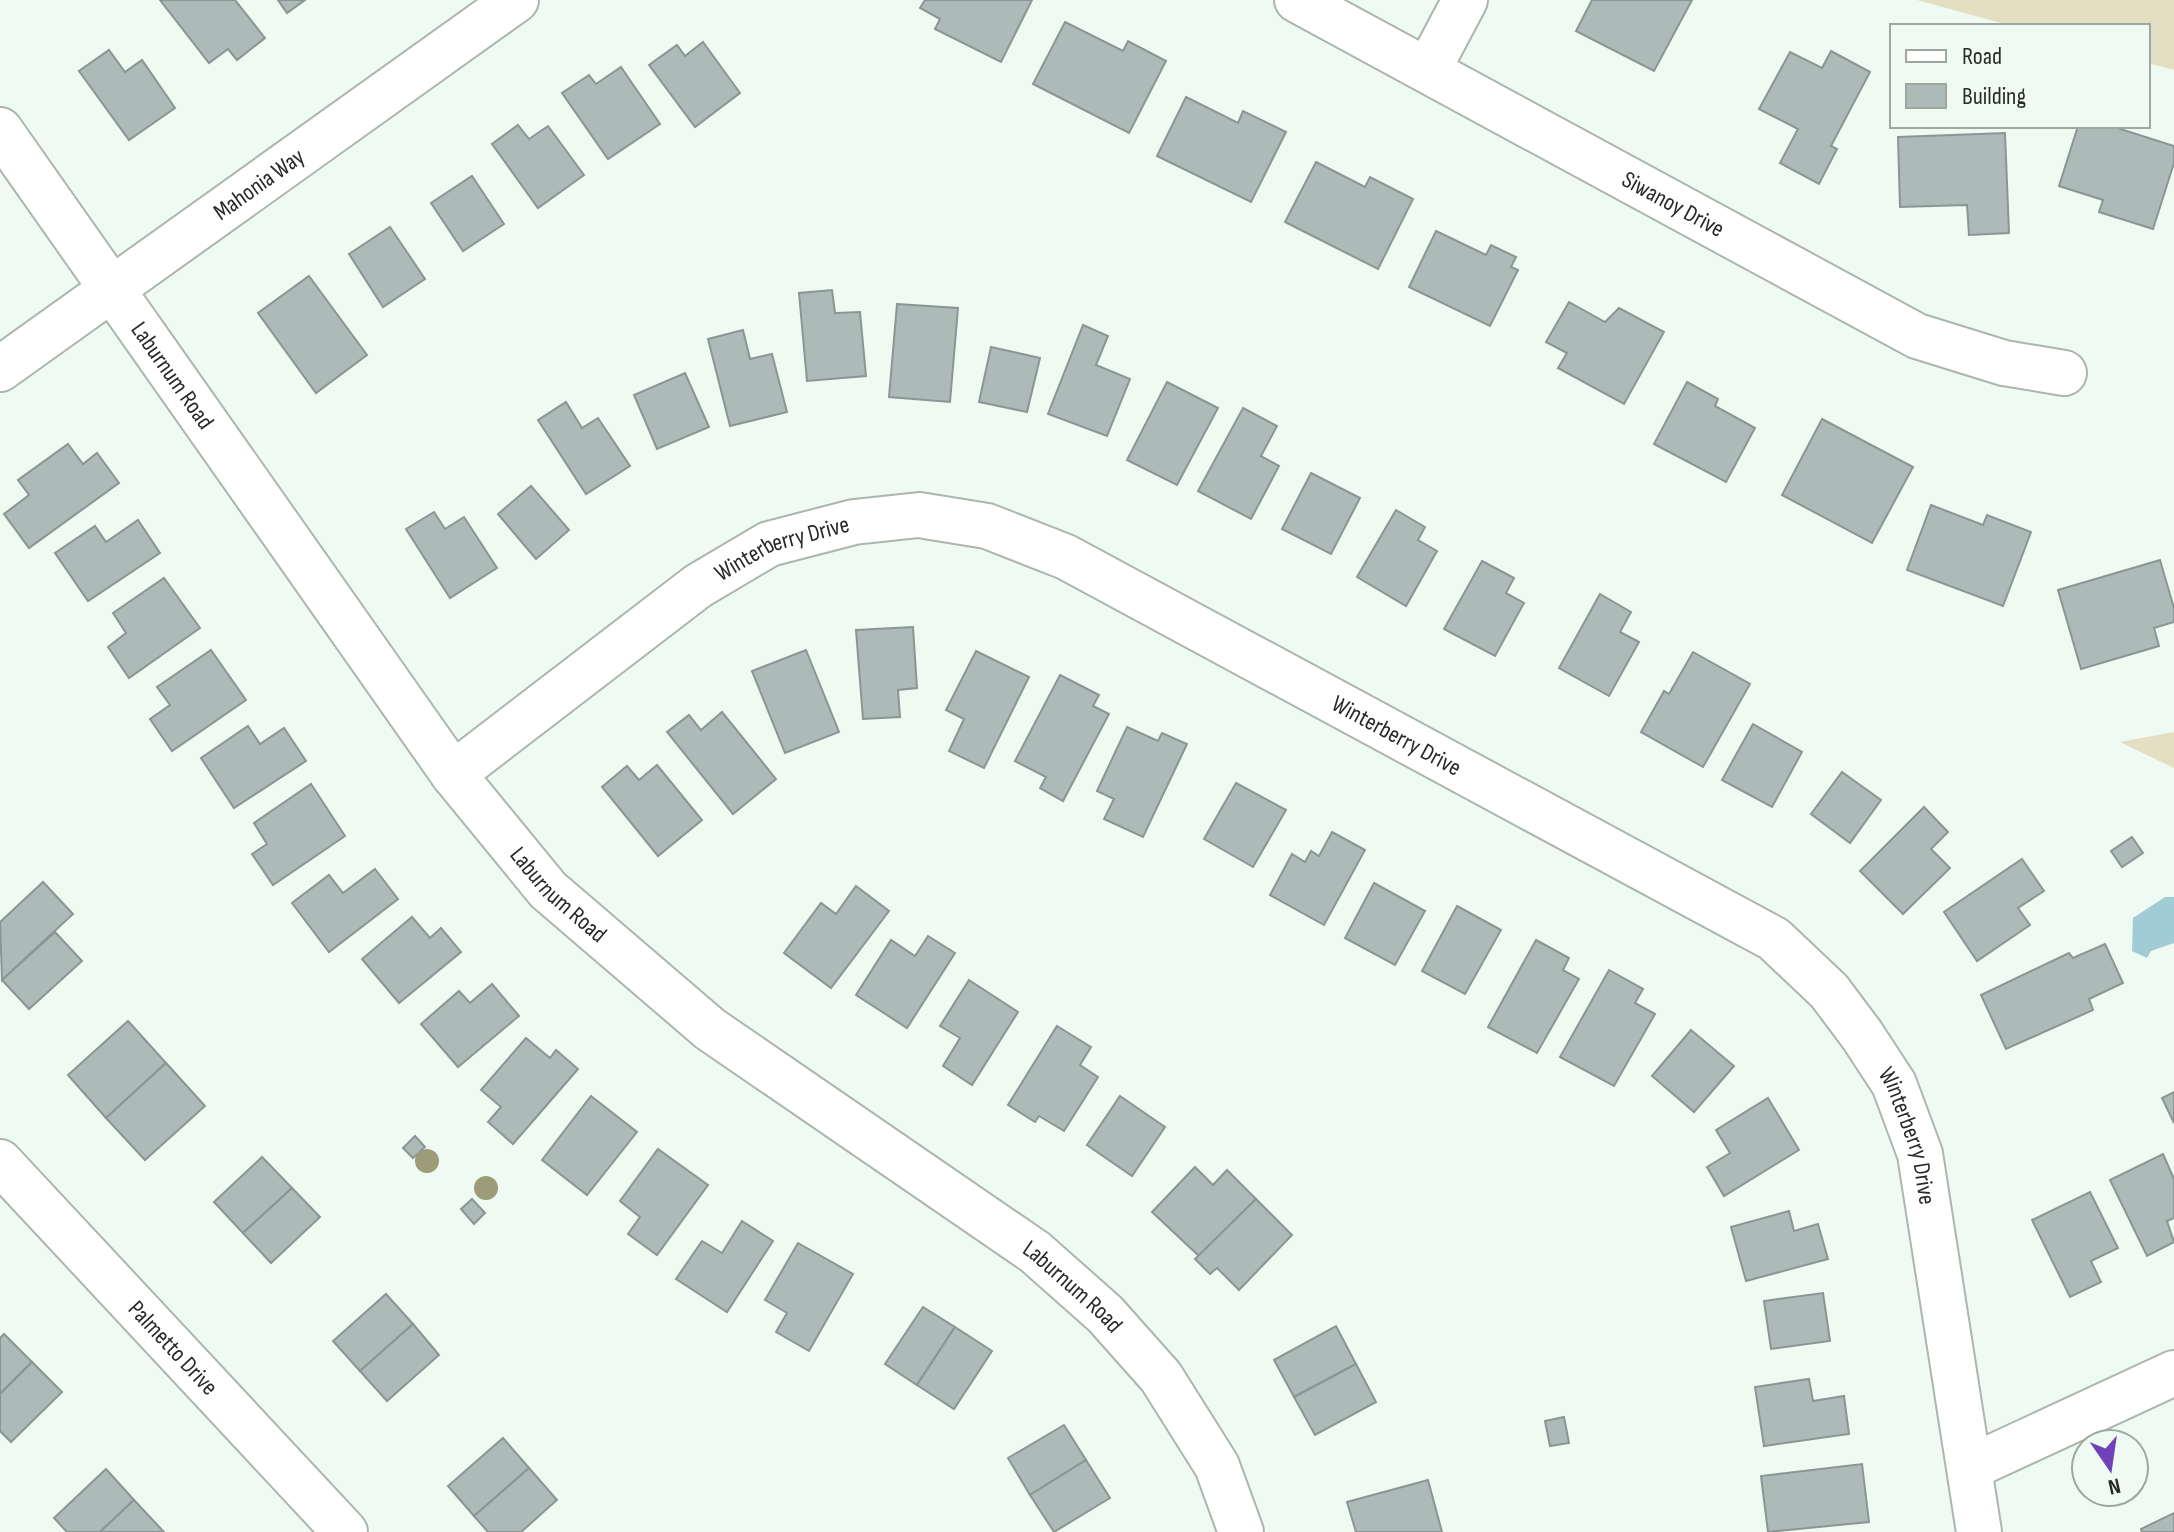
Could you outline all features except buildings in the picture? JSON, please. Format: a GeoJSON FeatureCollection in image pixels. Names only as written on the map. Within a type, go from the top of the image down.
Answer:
{"type":"FeatureCollection","features":[{"type":"Feature","properties":{"kind":"street","name":"Mahonia Way"},"geometry":{"type":"LineString","coordinates":[[0,369],[516,0]]}},
{"type":"Feature","properties":{"kind":"street","name":"Siwanoy Drive"},"geometry":{"type":"LineString","coordinates":[[1297,0],[1917,336],[2004,363],[2064,373]]}},
{"type":"Feature","properties":{"kind":"street"},"geometry":{"type":"LineString","coordinates":[[1428,70],[1465,0]]}},
{"type":"Feature","properties":{"kind":"street","name":"Laburnum Road"},"geometry":{"type":"LineString","coordinates":[[0,130],[453,774],[548,890],[710,1029],[1035,1252],[1105,1314],[1161,1377],[1217,1466],[1241,1532]]}},
{"type":"Feature","properties":{"kind":"street","name":"Winterberry Drive"},"geometry":{"type":"LineString","coordinates":[[453,774],[698,586],[769,544],[854,522],[919,515],[987,526],[1066,557],[1774,939],[1829,991],[1894,1084],[1920,1154],[1979,1532]]}},
{"type":"Feature","properties":{"kind":"street","name":"Palmetto Drive"},"geometry":{"type":"LineString","coordinates":[[0,1162],[345,1532]]}},
{"type":"Feature","properties":{"kind":"street"},"geometry":{"type":"LineString","coordinates":[[1971,1467],[2174,1373]]}},
{"type":"Feature","properties":{"kind":"shaded area"},"geometry":{"type":"Polygon","coordinates":[[[1917,0],[2174,0],[2174,70],[2150,64],[2150,24],[2005,24],[1917,0]]]}},
{"type":"Feature","properties":{"kind":"shaded area"},"geometry":{"type":"Polygon","coordinates":[[[2174,732],[2174,768],[2120,742],[2174,732]]]}},
{"type":"Feature","properties":{"kind":"water"},"geometry":{"type":"Polygon","coordinates":[[[2165,897],[2174,897],[2174,943],[2151,951],[2147,958],[2132,951],[2133,918],[2165,897]]]}}]}
